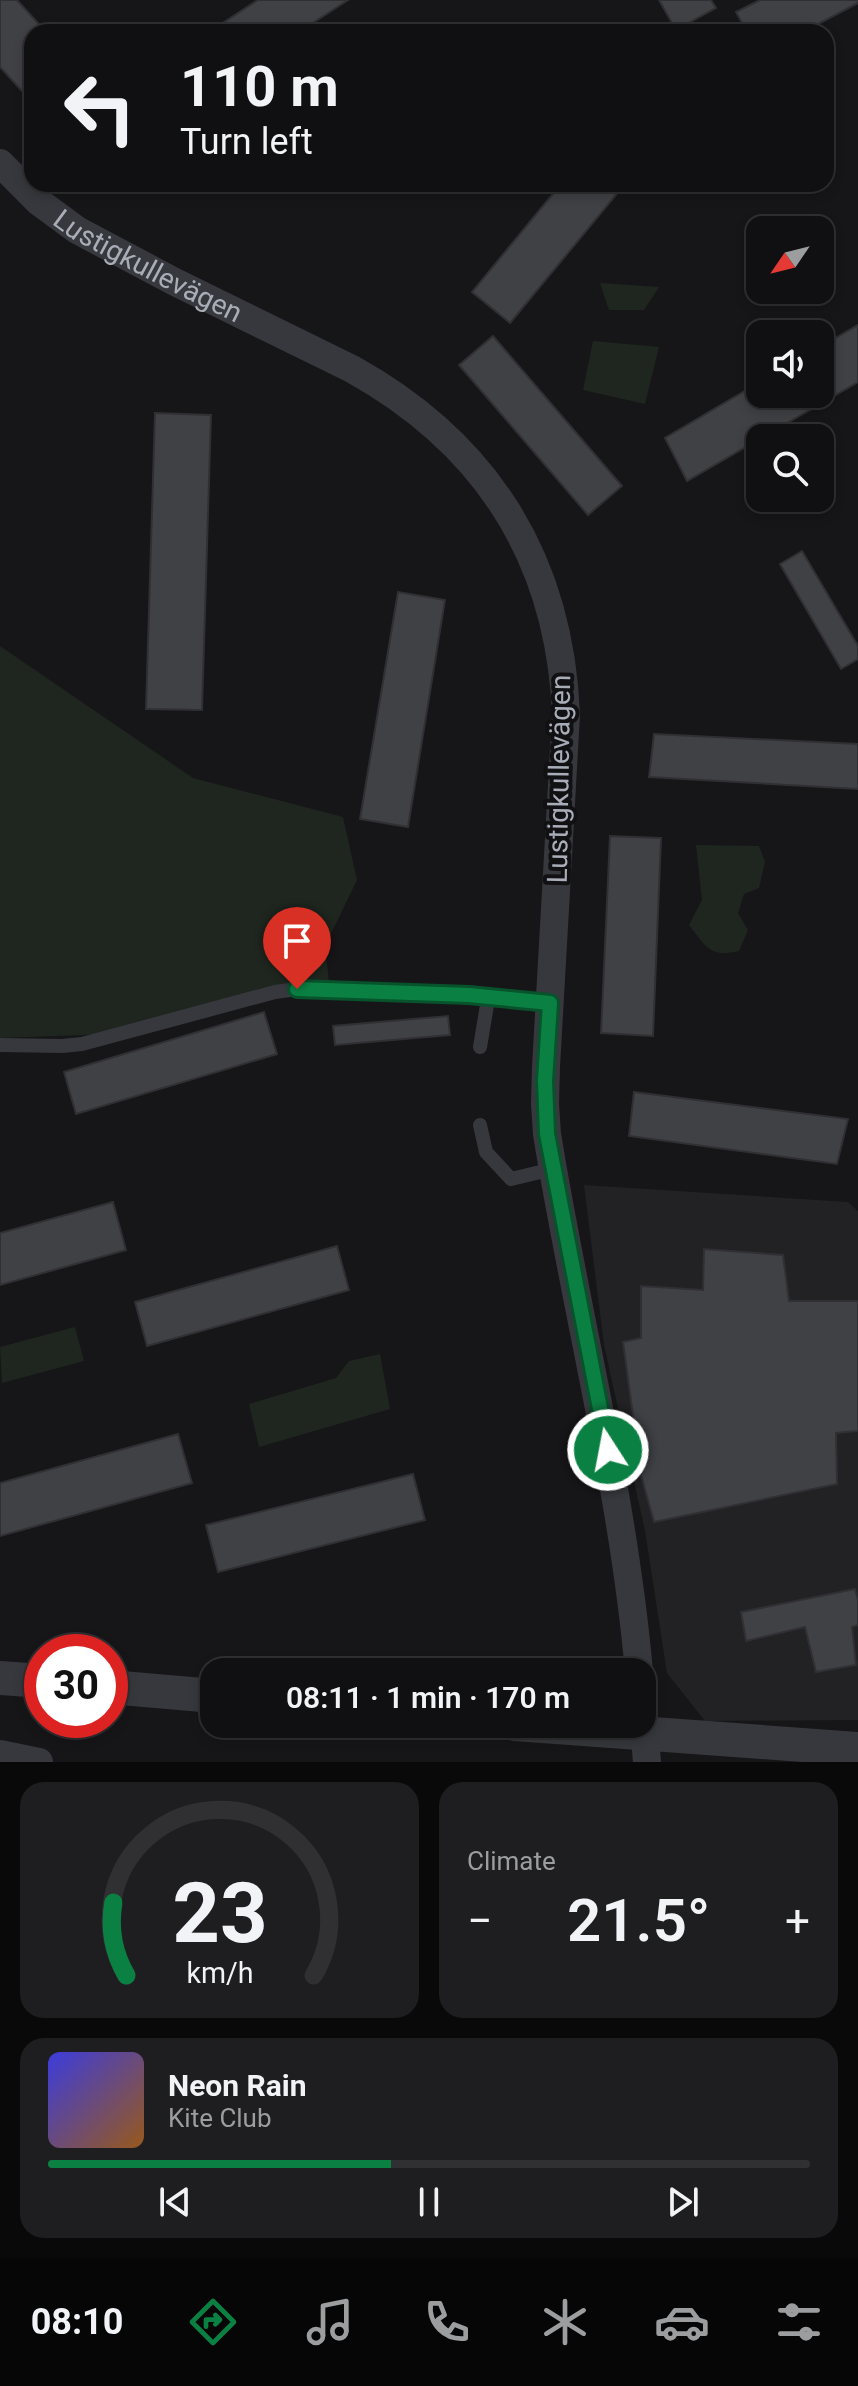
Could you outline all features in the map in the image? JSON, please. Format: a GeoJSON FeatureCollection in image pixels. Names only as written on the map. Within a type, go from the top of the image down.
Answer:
{"type":"FeatureCollection","features":[{"type":"Feature","properties":{"kind":"street","name":"Lustigkullevägen"},"geometry":{"type":"LineString","coordinates":[[0,163],[24,187]]}},
{"type":"Feature","properties":{"kind":"street","name":"Lustigkullevägen"},"geometry":{"type":"LineString","coordinates":[[29,192],[87,236],[352,369],[400,397],[434,423],[482,475],[510,515],[535,566],[552,611],[565,691],[564,779],[545,1104],[553,1169],[614,1479],[637,1658]]}},
{"type":"Feature","properties":{"kind":"street"},"geometry":{"type":"LineString","coordinates":[[0,1678],[24,1680]]}},
{"type":"Feature","properties":{"kind":"street"},"geometry":{"type":"LineString","coordinates":[[128,1689],[200,1695]]}},
{"type":"Feature","properties":{"kind":"street"},"geometry":{"type":"LineString","coordinates":[[656,1734],[858,1749]]}},
{"type":"Feature","properties":{"kind":"street"},"geometry":{"type":"LineString","coordinates":[[0,1754],[39,1762]]}},
{"type":"Feature","properties":{"kind":"lane"},"geometry":{"type":"LineString","coordinates":[[0,1045],[82,1044],[275,992],[297,989],[469,995],[550,1003]]}},
{"type":"Feature","properties":{"kind":"lane"},"geometry":{"type":"LineString","coordinates":[[480,1047],[488,999]]}},
{"type":"Feature","properties":{"kind":"lane"},"geometry":{"type":"LineString","coordinates":[[480,1125],[486,1152],[511,1179],[553,1169]]}},
{"type":"Feature","properties":{"kind":"shaded area"},"geometry":{"type":"Polygon","coordinates":[[[600,283],[659,287],[644,310],[609,310],[600,283]]]}},
{"type":"Feature","properties":{"kind":"shaded area"},"geometry":{"type":"Polygon","coordinates":[[[593,341],[659,347],[645,404],[583,390],[593,341]]]}},
{"type":"Feature","properties":{"kind":"shaded area"},"geometry":{"type":"Polygon","coordinates":[[[0,646],[193,778],[343,817],[357,880],[325,946],[329,982],[141,1033],[0,1038],[0,646]]]}},
{"type":"Feature","properties":{"kind":"shaded area"},"geometry":{"type":"Polygon","coordinates":[[[696,845],[759,846],[765,862],[759,888],[744,894],[738,913],[748,930],[739,951],[715,952],[689,925],[702,900],[696,845]]]}},
{"type":"Feature","properties":{"kind":"shaded area"},"geometry":{"type":"Polygon","coordinates":[[[584,1185],[848,1202],[858,1211],[858,1720],[705,1721],[667,1673],[645,1531],[604,1345],[584,1185]]]}},
{"type":"Feature","properties":{"kind":"shaded area"},"geometry":{"type":"Polygon","coordinates":[[[75,1327],[84,1361],[2,1383],[0,1347],[75,1327]]]}},
{"type":"Feature","properties":{"kind":"shaded area"},"geometry":{"type":"Polygon","coordinates":[[[380,1354],[390,1409],[259,1447],[249,1404],[336,1378],[349,1361],[380,1354]]]}},
{"type":"Feature","properties":{"kind":"building"},"geometry":{"type":"Polygon","coordinates":[[[0,0],[17,0],[39,24],[24,24],[24,93],[0,67],[0,0]]]}},
{"type":"Feature","properties":{"kind":"building"},"geometry":{"type":"Polygon","coordinates":[[[258,0],[348,0],[311,24],[221,24],[258,0]]]}},
{"type":"Feature","properties":{"kind":"building"},"geometry":{"type":"Polygon","coordinates":[[[659,0],[711,0],[716,8],[687,24],[673,24],[659,0]]]}},
{"type":"Feature","properties":{"kind":"building"},"geometry":{"type":"Polygon","coordinates":[[[760,0],[858,0],[858,3],[818,24],[743,24],[736,12],[760,0]]]}},
{"type":"Feature","properties":{"kind":"building"},"geometry":{"type":"Polygon","coordinates":[[[554,192],[618,192],[510,323],[472,292],[554,192]]]}},
{"type":"Feature","properties":{"kind":"building"},"geometry":{"type":"Polygon","coordinates":[[[858,325],[858,382],[834,396],[834,339],[858,325]]]}},
{"type":"Feature","properties":{"kind":"building"},"geometry":{"type":"Polygon","coordinates":[[[493,336],[622,486],[588,515],[459,365],[493,336]]]}},
{"type":"Feature","properties":{"kind":"building"},"geometry":{"type":"Polygon","coordinates":[[[746,390],[746,408],[813,408],[785,424],[746,424],[746,447],[687,481],[665,438],[746,390]]]}},
{"type":"Feature","properties":{"kind":"building"},"geometry":{"type":"Polygon","coordinates":[[[155,413],[211,415],[202,710],[146,709],[155,413]]]}},
{"type":"Feature","properties":{"kind":"building"},"geometry":{"type":"Polygon","coordinates":[[[802,551],[858,646],[858,659],[841,669],[780,564],[802,551]]]}},
{"type":"Feature","properties":{"kind":"building"},"geometry":{"type":"Polygon","coordinates":[[[398,592],[445,600],[408,827],[360,819],[398,592]]]}},
{"type":"Feature","properties":{"kind":"building"},"geometry":{"type":"Polygon","coordinates":[[[654,734],[858,744],[858,789],[649,777],[654,734]]]}},
{"type":"Feature","properties":{"kind":"building"},"geometry":{"type":"Polygon","coordinates":[[[610,836],[661,838],[653,1036],[601,1033],[610,836]]]}},
{"type":"Feature","properties":{"kind":"building"},"geometry":{"type":"Polygon","coordinates":[[[264,1012],[277,1054],[76,1114],[64,1072],[264,1012]]]}},
{"type":"Feature","properties":{"kind":"building"},"geometry":{"type":"Polygon","coordinates":[[[448,1016],[450,1035],[335,1045],[333,1026],[448,1016]]]}},
{"type":"Feature","properties":{"kind":"building"},"geometry":{"type":"Polygon","coordinates":[[[634,1092],[848,1119],[837,1164],[629,1136],[634,1092]]]}},
{"type":"Feature","properties":{"kind":"building"},"geometry":{"type":"Polygon","coordinates":[[[113,1202],[126,1250],[0,1285],[0,1233],[113,1202]]]}},
{"type":"Feature","properties":{"kind":"building"},"geometry":{"type":"Polygon","coordinates":[[[337,1246],[349,1290],[147,1346],[135,1302],[337,1246]]]}},
{"type":"Feature","properties":{"kind":"building"},"geometry":{"type":"Polygon","coordinates":[[[704,1249],[783,1255],[789,1301],[858,1301],[858,1431],[836,1433],[837,1484],[654,1522],[641,1475],[623,1342],[641,1338],[641,1286],[703,1290],[704,1249]]]}},
{"type":"Feature","properties":{"kind":"building"},"geometry":{"type":"Polygon","coordinates":[[[178,1434],[192,1483],[0,1536],[0,1483],[178,1434]]]}},
{"type":"Feature","properties":{"kind":"building"},"geometry":{"type":"Polygon","coordinates":[[[413,1474],[425,1520],[218,1572],[206,1525],[413,1474]]]}},
{"type":"Feature","properties":{"kind":"building"},"geometry":{"type":"Polygon","coordinates":[[[855,1589],[858,1625],[852,1627],[856,1665],[816,1672],[805,1627],[746,1641],[741,1612],[855,1589]]]}},
{"type":"Feature","properties":{"kind":"route"},"geometry":{"type":"LineString","coordinates":[[297,989],[469,995],[550,1003],[545,1081],[547,1134],[608,1450]]}}]}
